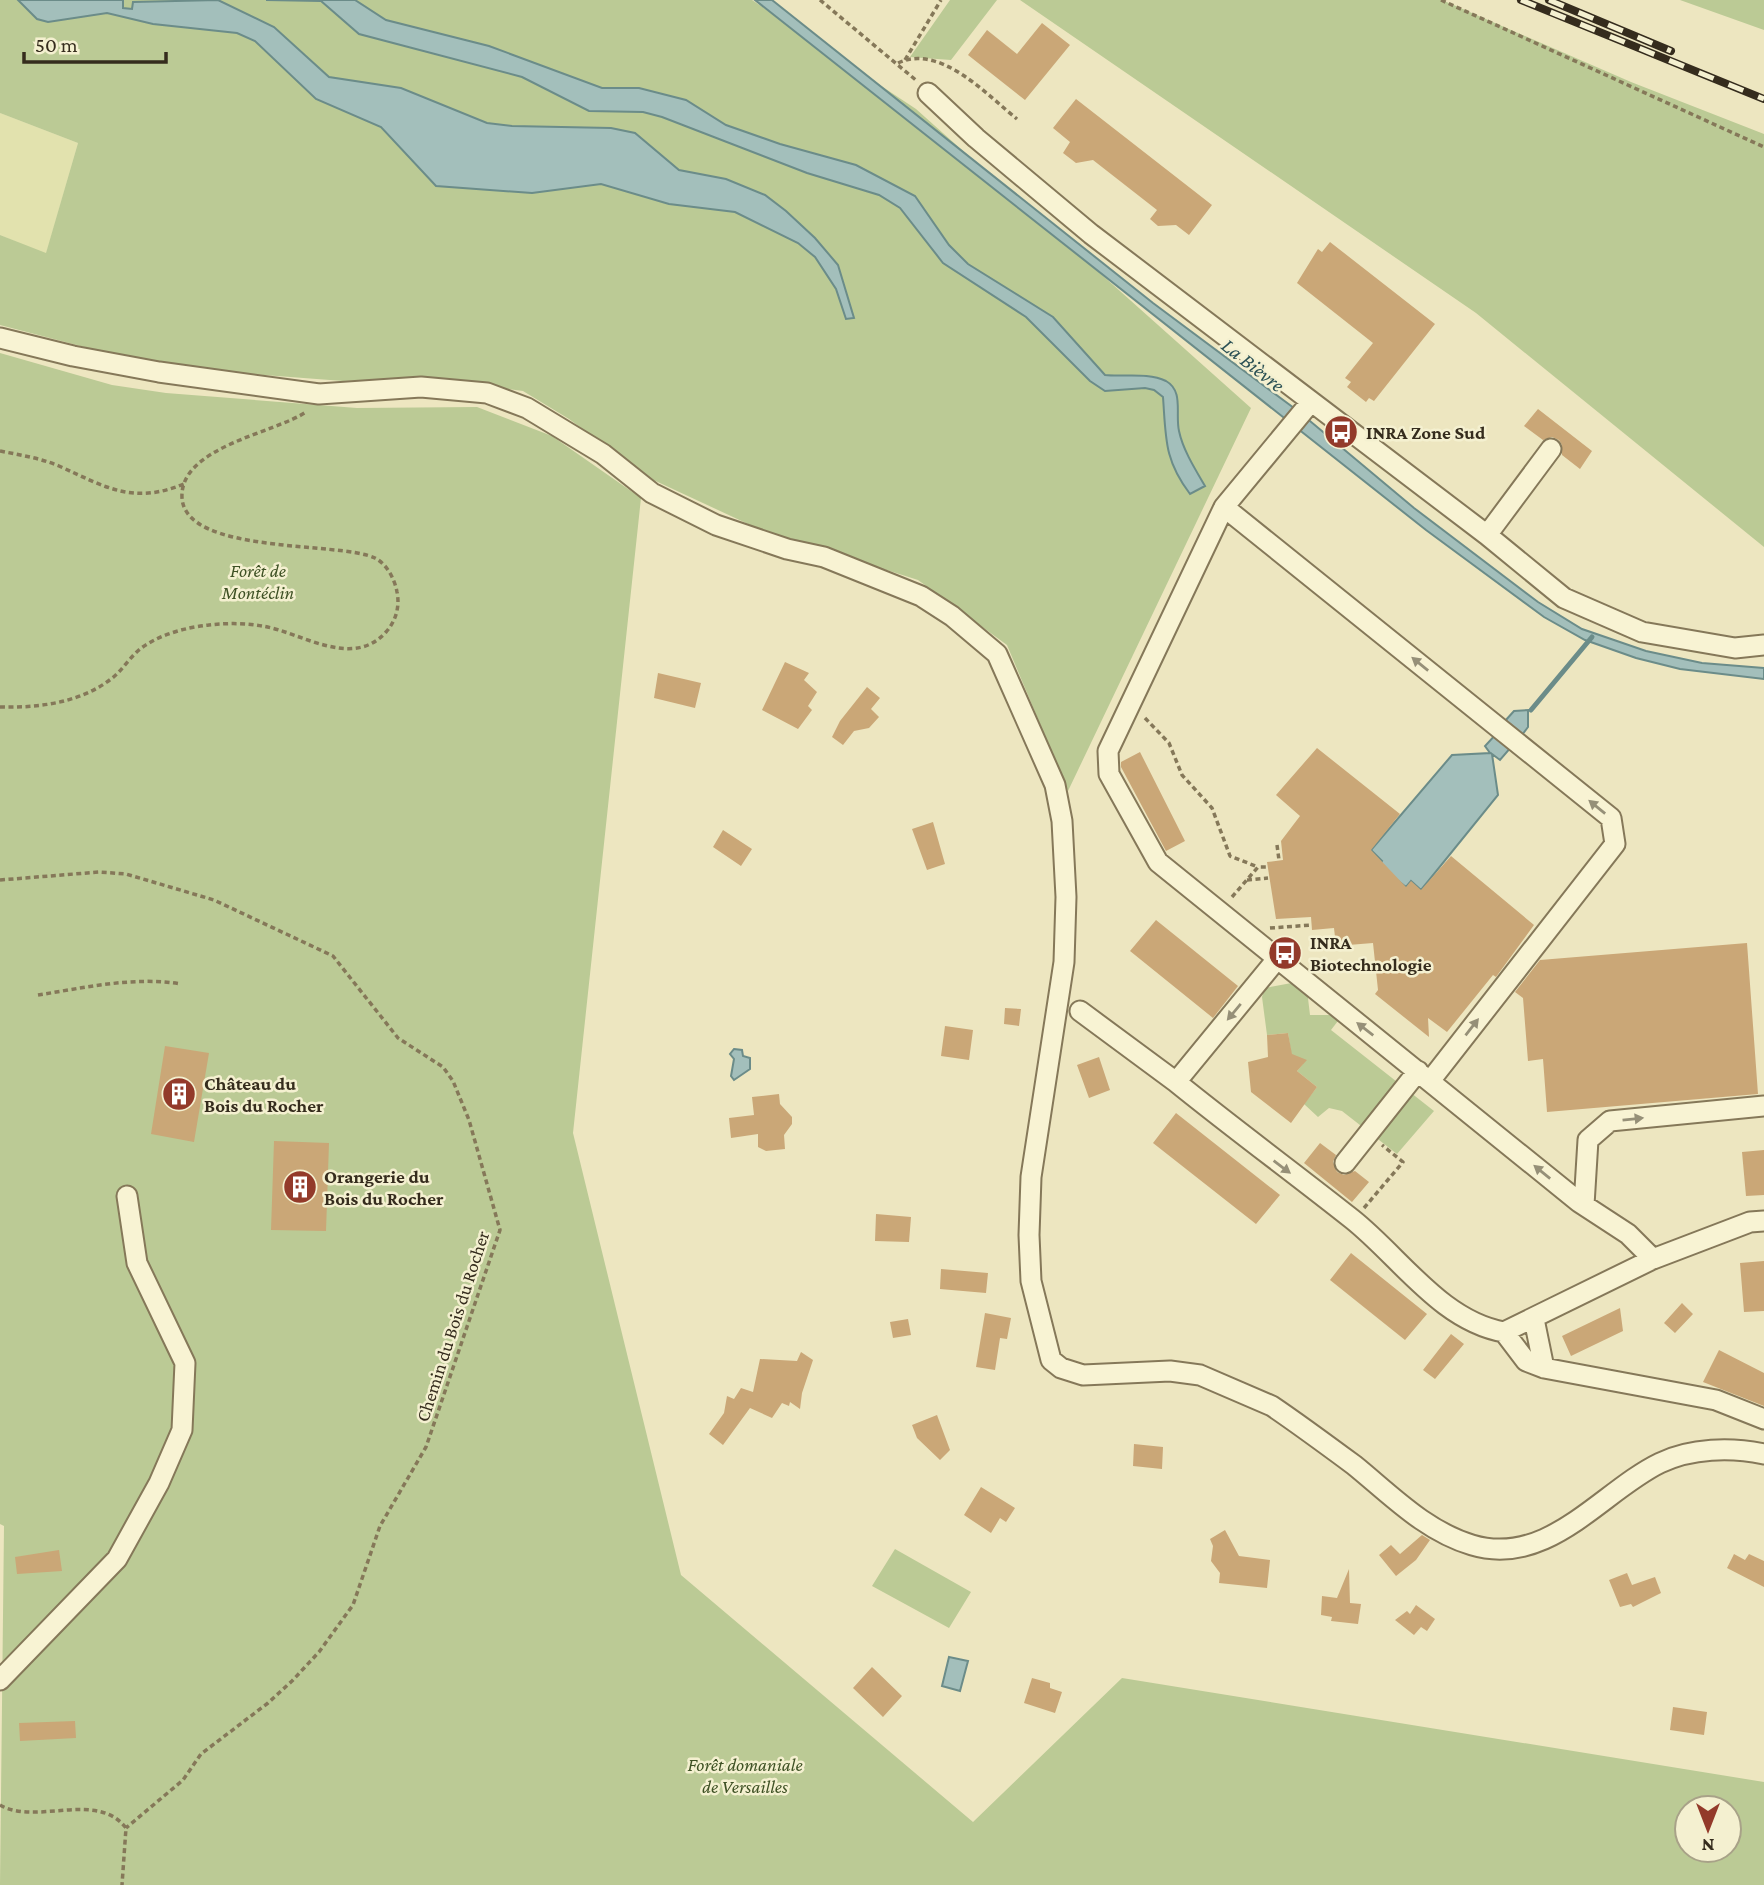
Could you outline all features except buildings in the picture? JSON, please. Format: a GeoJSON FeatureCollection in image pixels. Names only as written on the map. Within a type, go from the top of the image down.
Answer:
{"type":"FeatureCollection","features":[{"type":"Feature","properties":{"kind":"street"},"geometry":{"type":"LineString","coordinates":[[928,93],[976,138],[1302,413],[1487,535],[1564,598],[1643,632],[1735,648],[1764,645]]}},
{"type":"Feature","properties":{"kind":"street"},"geometry":{"type":"LineString","coordinates":[[0,338],[74,356],[159,372],[319,394],[421,387],[488,393],[527,408],[603,454],[652,493],[716,525],[787,549],[824,557],[921,596],[952,617],[997,654],[1055,785],[1062,821],[1066,897],[1064,962],[1031,1177],[1029,1235],[1031,1281],[1044,1340],[1051,1360],[1061,1368],[1083,1375],[1115,1376],[1170,1371],[1200,1375],[1241,1392],[1272,1406],[1435,1530],[1474,1545],[1500,1548],[1527,1545],[1548,1536],[1578,1522],[1658,1464],[1685,1454],[1712,1450],[1764,1454]]}},
{"type":"Feature","properties":{"kind":"street"},"geometry":{"type":"LineString","coordinates":[[1302,413],[1224,508],[1108,751],[1109,774],[1158,862],[1584,1205],[1628,1234],[1653,1259]]}},
{"type":"Feature","properties":{"kind":"street"},"geometry":{"type":"LineString","coordinates":[[1487,535],[1551,449]]}},
{"type":"Feature","properties":{"kind":"street"},"geometry":{"type":"LineString","coordinates":[[1224,508],[1611,818],[1615,844],[1424,1076],[1368,1133],[1345,1163]]}},
{"type":"Feature","properties":{"kind":"street"},"geometry":{"type":"LineString","coordinates":[[1175,1082],[1277,959]]}},
{"type":"Feature","properties":{"kind":"street"},"geometry":{"type":"LineString","coordinates":[[1080,1011],[1354,1220],[1444,1304],[1473,1321],[1504,1332],[1526,1361],[1544,1368],[1716,1400],[1764,1419]]}},
{"type":"Feature","properties":{"kind":"street"},"geometry":{"type":"LineString","coordinates":[[1584,1205],[1588,1140],[1610,1121],[1764,1106]]}},
{"type":"Feature","properties":{"kind":"street"},"geometry":{"type":"LineString","coordinates":[[0,1680],[117,1559],[159,1483],[182,1430],[185,1363],[137,1263],[127,1196]]}},
{"type":"Feature","properties":{"kind":"street"},"geometry":{"type":"LineString","coordinates":[[1504,1332],[1653,1259],[1749,1222],[1764,1222]]}},
{"type":"Feature","properties":{"kind":"street"},"geometry":{"type":"LineString","coordinates":[[1534,1319],[1544,1368]]}},
{"type":"Feature","properties":{"kind":"path"},"geometry":{"type":"LineString","coordinates":[[820,0],[898,63],[928,93]]}},
{"type":"Feature","properties":{"kind":"path"},"geometry":{"type":"LineString","coordinates":[[905,60],[941,0]]}},
{"type":"Feature","properties":{"kind":"path"},"geometry":{"type":"LineString","coordinates":[[1441,0],[1764,147]]}},
{"type":"Feature","properties":{"kind":"path"},"geometry":{"type":"LineString","coordinates":[[898,63],[905,60],[950,64],[1017,119]]}},
{"type":"Feature","properties":{"kind":"path"},"geometry":{"type":"LineString","coordinates":[[0,706],[44,705],[71,700],[112,679],[139,650],[158,639],[207,625],[262,626],[341,649],[373,642],[386,633],[398,607],[398,594],[387,569],[377,558],[272,544],[217,532],[201,524],[184,506],[182,496],[185,484],[200,463],[219,450],[304,414],[314,405],[319,394]]}},
{"type":"Feature","properties":{"kind":"path"},"geometry":{"type":"LineString","coordinates":[[0,451],[37,458],[123,493],[161,493],[185,484]]}},
{"type":"Feature","properties":{"kind":"path"},"geometry":{"type":"LineString","coordinates":[[1133,699],[1149,722],[1169,743],[1182,775],[1212,808],[1230,856],[1258,867],[1267,867]]}},
{"type":"Feature","properties":{"kind":"path"},"geometry":{"type":"LineString","coordinates":[[1277,845],[1279,860]]}},
{"type":"Feature","properties":{"kind":"path"},"geometry":{"type":"LineString","coordinates":[[1220,912],[1258,867]]}},
{"type":"Feature","properties":{"kind":"path","name":"Chemin du Bois du Rocher"},"geometry":{"type":"LineString","coordinates":[[0,880],[99,872],[150,881],[245,912],[333,956],[398,1038],[443,1067],[462,1099],[500,1230],[426,1447],[380,1526],[353,1605],[318,1652],[292,1681],[268,1703],[201,1754],[183,1780],[126,1828]]}},
{"type":"Feature","properties":{"kind":"path"},"geometry":{"type":"LineString","coordinates":[[1247,880],[1268,878]]}},
{"type":"Feature","properties":{"kind":"path"},"geometry":{"type":"LineString","coordinates":[[1261,929],[1312,925]]}},
{"type":"Feature","properties":{"kind":"path"},"geometry":{"type":"LineString","coordinates":[[38,995],[105,985],[167,982],[180,984]]}},
{"type":"Feature","properties":{"kind":"path"},"geometry":{"type":"LineString","coordinates":[[1354,1220],[1403,1162],[1368,1133]]}},
{"type":"Feature","properties":{"kind":"path"},"geometry":{"type":"LineString","coordinates":[[0,1804],[20,1810],[108,1814],[126,1828],[122,1885]]}},
{"type":"Feature","properties":{"kind":"green space"},"geometry":{"type":"Polygon","coordinates":[[[0,0],[752,0],[916,109],[1251,408],[1068,791],[1007,645],[918,580],[761,530],[647,477],[569,419],[523,391],[428,378],[343,381],[161,367],[0,325],[0,235],[46,253],[78,143],[0,113],[0,0]]]}},
{"type":"Feature","properties":{"kind":"green space"},"geometry":{"type":"Polygon","coordinates":[[[950,0],[997,0],[951,60],[910,57],[950,0]]]}},
{"type":"Feature","properties":{"kind":"green space"},"geometry":{"type":"Polygon","coordinates":[[[1020,0],[1442,0],[1631,82],[1764,134],[1764,547],[1476,313],[1020,0]]]}},
{"type":"Feature","properties":{"kind":"green space"},"geometry":{"type":"Polygon","coordinates":[[[1680,0],[1764,0],[1764,30],[1680,0]]]}},
{"type":"Feature","properties":{"kind":"green space"},"geometry":{"type":"Polygon","coordinates":[[[0,113],[78,143],[46,254],[0,235],[0,113]]]}},
{"type":"Feature","properties":{"kind":"green space"},"geometry":{"type":"Polygon","coordinates":[[[0,353],[112,385],[166,393],[357,408],[477,407],[552,436],[641,498],[573,1133],[681,1575],[973,1822],[1122,1678],[1764,1782],[1764,1885],[0,1885],[4,1526],[0,1524],[0,353]]]}},
{"type":"Feature","properties":{"kind":"green space"},"geometry":{"type":"Polygon","coordinates":[[[1297,982],[1307,990],[1310,1015],[1341,1017],[1331,1030],[1434,1111],[1397,1154],[1342,1111],[1329,1108],[1318,1117],[1304,1104],[1317,1087],[1297,1071],[1303,1064],[1292,1058],[1288,1033],[1267,1035],[1262,997],[1265,988],[1297,982]]]}},
{"type":"Feature","properties":{"kind":"green space"},"geometry":{"type":"Polygon","coordinates":[[[895,1549],[971,1592],[949,1628],[872,1586],[895,1549]]]}},
{"type":"Feature","properties":{"kind":"water"},"geometry":{"type":"Polygon","coordinates":[[[18,0],[123,0],[123,8],[132,9],[133,2],[218,0],[274,27],[329,77],[401,88],[487,123],[611,128],[635,133],[679,170],[726,179],[765,195],[786,211],[815,238],[838,265],[854,318],[846,319],[836,289],[815,257],[798,243],[735,212],[669,204],[601,184],[532,193],[436,186],[381,127],[316,99],[255,41],[237,33],[153,24],[107,13],[48,22],[37,19],[18,0]]]}},
{"type":"Feature","properties":{"kind":"water"},"geometry":{"type":"Polygon","coordinates":[[[266,0],[355,0],[386,20],[489,46],[602,88],[639,88],[686,100],[726,125],[780,144],[856,165],[915,196],[949,245],[968,264],[1053,317],[1105,375],[1159,378],[1172,385],[1177,397],[1181,438],[1205,486],[1190,494],[1175,470],[1168,448],[1163,397],[1154,390],[1145,388],[1105,391],[1090,381],[1026,317],[943,263],[900,208],[879,195],[807,173],[662,117],[643,112],[589,111],[522,77],[359,34],[321,1],[266,0]]]}},
{"type":"Feature","properties":{"kind":"water"},"geometry":{"type":"Polygon","coordinates":[[[755,0],[772,0],[1153,303],[1298,411],[1414,508],[1538,602],[1582,629],[1646,651],[1702,663],[1764,668],[1764,679],[1680,669],[1636,658],[1585,640],[1544,617],[1426,530],[755,0]]]}},
{"type":"Feature","properties":{"kind":"water"},"geometry":{"type":"Polygon","coordinates":[[[1528,710],[1528,727],[1522,735],[1505,721],[1514,711],[1528,710]]]}},
{"type":"Feature","properties":{"kind":"water"},"geometry":{"type":"Polygon","coordinates":[[[1498,732],[1512,746],[1500,760],[1492,754],[1498,795],[1421,890],[1411,881],[1406,887],[1379,866],[1382,861],[1371,850],[1452,755],[1490,753],[1485,746],[1498,732]]]}},
{"type":"Feature","properties":{"kind":"water"},"geometry":{"type":"Polygon","coordinates":[[[734,1049],[742,1050],[743,1056],[750,1058],[750,1069],[734,1080],[731,1076],[734,1059],[730,1054],[734,1049]]]}},
{"type":"Feature","properties":{"kind":"water"},"geometry":{"type":"Polygon","coordinates":[[[949,1657],[968,1661],[960,1691],[942,1686],[949,1657]]]}},
{"type":"Feature","properties":{"kind":"waterway"},"geometry":{"type":"LineString","coordinates":[[1531,710],[1592,637]]}},
{"type":"Feature","properties":{"kind":"railway"},"geometry":{"type":"LineString","coordinates":[[1521,0],[1764,99]]}},
{"type":"Feature","properties":{"kind":"railway"},"geometry":{"type":"LineString","coordinates":[[1549,0],[1671,51]]}},
{"type":"Feature","properties":{"kind":"place","name":"INRA Zone Sud"},"geometry":{"type":"Point","coordinates":[1341,432]}},
{"type":"Feature","properties":{"kind":"place","name":"INRA Biotechnologie"},"geometry":{"type":"Point","coordinates":[1285,953]}},
{"type":"Feature","properties":{"kind":"place","name":"Château du Bois du Rocher"},"geometry":{"type":"Point","coordinates":[179,1094]}},
{"type":"Feature","properties":{"kind":"place","name":"Orangerie du Bois du Rocher"},"geometry":{"type":"Point","coordinates":[300,1187]}},
{"type":"Feature","properties":{"kind":"water label","name":"La Bièvre"},"geometry":{"type":"Point","coordinates":[1253,365]}},
{"type":"Feature","properties":{"kind":"park label","name":"Forêt de Montéclin"},"geometry":{"type":"Point","coordinates":[258,581]}},
{"type":"Feature","properties":{"kind":"park label","name":"Forêt domaniale de Versailles"},"geometry":{"type":"Point","coordinates":[745,1775]}}]}
